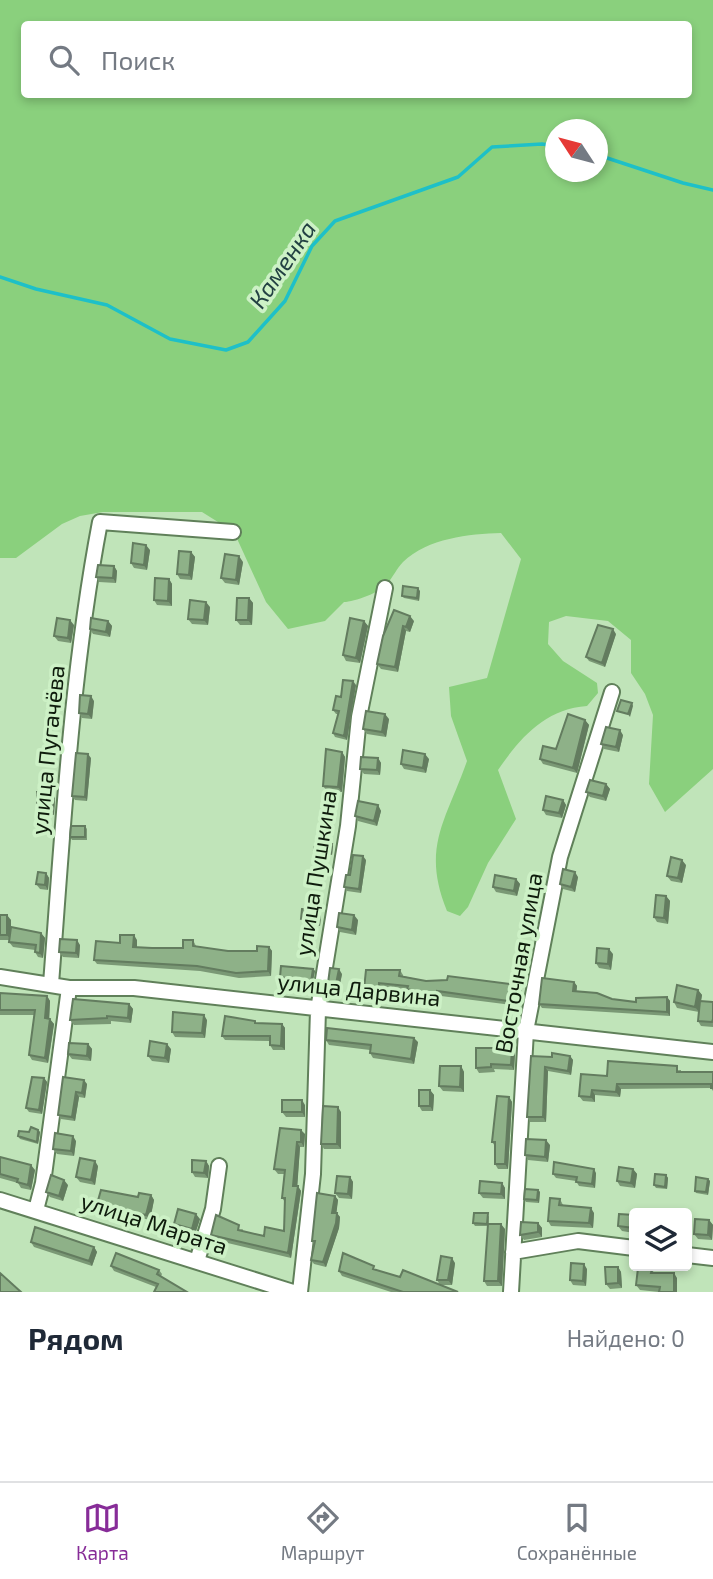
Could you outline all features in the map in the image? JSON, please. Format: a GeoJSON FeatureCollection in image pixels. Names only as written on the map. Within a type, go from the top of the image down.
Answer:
{"type":"FeatureCollection","features":[{"type":"Feature","properties":{"kind":"street","name":"улица Пугачёва"},"geometry":{"type":"LineString","coordinates":[[51,984],[67,761],[89,578],[100,522],[233,532]]}},
{"type":"Feature","properties":{"kind":"street","name":"улица Пушкина"},"geometry":{"type":"LineString","coordinates":[[300,1292],[313,1174],[317,1010],[348,826],[359,717],[385,588]]}},
{"type":"Feature","properties":{"kind":"street","name":"Восточная улица"},"geometry":{"type":"LineString","coordinates":[[511,1292],[526,1031],[560,857],[612,692]]}},
{"type":"Feature","properties":{"kind":"street","name":"улица Дарвина"},"geometry":{"type":"LineString","coordinates":[[0,977],[69,988],[134,988],[713,1052]]}},
{"type":"Feature","properties":{"kind":"street"},"geometry":{"type":"LineString","coordinates":[[36,1210],[43,1183],[69,988]]}},
{"type":"Feature","properties":{"kind":"street"},"geometry":{"type":"LineString","coordinates":[[197,1261],[213,1209],[219,1166]]}},
{"type":"Feature","properties":{"kind":"street","name":"улица Марата"},"geometry":{"type":"LineString","coordinates":[[0,1200],[293,1292]]}},
{"type":"Feature","properties":{"kind":"street"},"geometry":{"type":"LineString","coordinates":[[513,1252],[578,1241],[629,1247]]}},
{"type":"Feature","properties":{"kind":"street"},"geometry":{"type":"LineString","coordinates":[[692,1256],[713,1258]]}},
{"type":"Feature","properties":{"kind":"green space"},"geometry":{"type":"Polygon","coordinates":[[[0,0],[713,0],[713,769],[665,812],[649,784],[653,715],[645,694],[631,673],[631,640],[608,621],[566,616],[549,622],[548,644],[563,661],[597,683],[598,693],[587,706],[558,713],[535,727],[515,747],[498,770],[516,819],[488,863],[468,907],[460,916],[447,911],[436,869],[436,851],[439,834],[467,761],[451,716],[449,687],[487,678],[521,559],[501,533],[463,536],[424,547],[403,562],[387,584],[379,590],[344,602],[325,621],[288,629],[266,602],[234,532],[202,512],[103,512],[80,516],[62,524],[16,558],[0,558],[0,0]]]}},
{"type":"Feature","properties":{"kind":"building"},"geometry":{"type":"Polygon","coordinates":[[[133,543],[146,545],[144,565],[131,563],[133,543]]]}},
{"type":"Feature","properties":{"kind":"building"},"geometry":{"type":"Polygon","coordinates":[[[179,551],[191,552],[189,575],[177,574],[179,551]]]}},
{"type":"Feature","properties":{"kind":"building"},"geometry":{"type":"Polygon","coordinates":[[[225,554],[239,556],[236,580],[221,578],[225,554]]]}},
{"type":"Feature","properties":{"kind":"building"},"geometry":{"type":"Polygon","coordinates":[[[98,565],[114,566],[113,578],[96,577],[98,565]]]}},
{"type":"Feature","properties":{"kind":"building"},"geometry":{"type":"Polygon","coordinates":[[[155,578],[169,579],[168,601],[154,600],[155,578]]]}},
{"type":"Feature","properties":{"kind":"building"},"geometry":{"type":"Polygon","coordinates":[[[403,586],[418,588],[417,598],[402,596],[403,586]]]}},
{"type":"Feature","properties":{"kind":"building"},"geometry":{"type":"Polygon","coordinates":[[[237,598],[249,598],[248,620],[236,620],[237,598]]]}},
{"type":"Feature","properties":{"kind":"building"},"geometry":{"type":"Polygon","coordinates":[[[190,600],[206,602],[204,620],[188,619],[190,600]]]}},
{"type":"Feature","properties":{"kind":"building"},"geometry":{"type":"Polygon","coordinates":[[[394,610],[410,616],[406,627],[403,626],[395,667],[377,664],[383,636],[394,610]]]}},
{"type":"Feature","properties":{"kind":"building"},"geometry":{"type":"Polygon","coordinates":[[[57,618],[70,620],[68,638],[54,636],[57,618]]]}},
{"type":"Feature","properties":{"kind":"building"},"geometry":{"type":"Polygon","coordinates":[[[91,618],[108,621],[106,632],[90,629],[91,618]]]}},
{"type":"Feature","properties":{"kind":"building"},"geometry":{"type":"Polygon","coordinates":[[[350,618],[364,621],[356,658],[343,655],[350,618]]]}},
{"type":"Feature","properties":{"kind":"building"},"geometry":{"type":"Polygon","coordinates":[[[598,625],[613,629],[602,663],[586,657],[598,625]]]}},
{"type":"Feature","properties":{"kind":"building"},"geometry":{"type":"Polygon","coordinates":[[[343,680],[353,681],[344,736],[333,733],[339,711],[333,710],[336,696],[341,697],[343,680]]]}},
{"type":"Feature","properties":{"kind":"building"},"geometry":{"type":"Polygon","coordinates":[[[80,695],[91,696],[88,714],[79,713],[80,695]]]}},
{"type":"Feature","properties":{"kind":"building"},"geometry":{"type":"Polygon","coordinates":[[[621,700],[632,703],[628,714],[617,711],[621,700]]]}},
{"type":"Feature","properties":{"kind":"building"},"geometry":{"type":"Polygon","coordinates":[[[366,711],[385,714],[382,732],[363,729],[366,711]]]}},
{"type":"Feature","properties":{"kind":"building"},"geometry":{"type":"Polygon","coordinates":[[[568,714],[585,720],[573,768],[540,759],[543,746],[556,749],[568,714]]]}},
{"type":"Feature","properties":{"kind":"building"},"geometry":{"type":"Polygon","coordinates":[[[606,727],[620,730],[616,747],[601,744],[606,727]]]}},
{"type":"Feature","properties":{"kind":"building"},"geometry":{"type":"Polygon","coordinates":[[[326,749],[342,752],[338,787],[323,786],[326,749]]]}},
{"type":"Feature","properties":{"kind":"building"},"geometry":{"type":"Polygon","coordinates":[[[403,750],[425,754],[423,768],[401,764],[403,750]]]}},
{"type":"Feature","properties":{"kind":"building"},"geometry":{"type":"Polygon","coordinates":[[[76,753],[88,754],[85,797],[72,796],[76,753]]]}},
{"type":"Feature","properties":{"kind":"building"},"geometry":{"type":"Polygon","coordinates":[[[361,757],[378,758],[377,770],[360,769],[361,757]]]}},
{"type":"Feature","properties":{"kind":"building"},"geometry":{"type":"Polygon","coordinates":[[[590,780],[606,784],[603,796],[586,792],[590,780]]]}},
{"type":"Feature","properties":{"kind":"building"},"geometry":{"type":"Polygon","coordinates":[[[37,792],[52,793],[51,810],[37,809],[37,792]]]}},
{"type":"Feature","properties":{"kind":"building"},"geometry":{"type":"Polygon","coordinates":[[[546,796],[563,800],[559,813],[543,810],[546,796]]]}},
{"type":"Feature","properties":{"kind":"building"},"geometry":{"type":"Polygon","coordinates":[[[358,801],[378,805],[374,821],[355,816],[358,801]]]}},
{"type":"Feature","properties":{"kind":"building"},"geometry":{"type":"Polygon","coordinates":[[[71,826],[85,826],[85,837],[70,837],[71,826]]]}},
{"type":"Feature","properties":{"kind":"building"},"geometry":{"type":"Polygon","coordinates":[[[316,841],[332,844],[330,853],[314,850],[316,841]]]}},
{"type":"Feature","properties":{"kind":"building"},"geometry":{"type":"Polygon","coordinates":[[[353,855],[363,856],[359,889],[344,887],[346,875],[350,875],[353,855]]]}},
{"type":"Feature","properties":{"kind":"building"},"geometry":{"type":"Polygon","coordinates":[[[671,857],[682,860],[678,878],[667,876],[671,857]]]}},
{"type":"Feature","properties":{"kind":"building"},"geometry":{"type":"Polygon","coordinates":[[[563,869],[575,872],[571,887],[560,884],[563,869]]]}},
{"type":"Feature","properties":{"kind":"building"},"geometry":{"type":"Polygon","coordinates":[[[38,872],[46,873],[45,885],[36,884],[38,872]]]}},
{"type":"Feature","properties":{"kind":"building"},"geometry":{"type":"Polygon","coordinates":[[[495,875],[516,879],[514,891],[493,887],[495,875]]]}},
{"type":"Feature","properties":{"kind":"building"},"geometry":{"type":"Polygon","coordinates":[[[656,895],[666,896],[664,918],[654,917],[656,895]]]}},
{"type":"Feature","properties":{"kind":"building"},"geometry":{"type":"Polygon","coordinates":[[[302,909],[318,910],[316,921],[301,919],[302,909]]]}},
{"type":"Feature","properties":{"kind":"building"},"geometry":{"type":"Polygon","coordinates":[[[339,913],[354,915],[352,930],[337,927],[339,913]]]}},
{"type":"Feature","properties":{"kind":"building"},"geometry":{"type":"Polygon","coordinates":[[[0,915],[7,915],[7,935],[0,935],[0,915]]]}},
{"type":"Feature","properties":{"kind":"building"},"geometry":{"type":"Polygon","coordinates":[[[11,927],[41,933],[40,953],[35,952],[36,945],[9,942],[11,927]]]}},
{"type":"Feature","properties":{"kind":"building"},"geometry":{"type":"Polygon","coordinates":[[[120,935],[134,935],[133,947],[183,948],[183,940],[193,940],[193,946],[228,951],[257,951],[257,946],[269,947],[268,971],[236,973],[197,966],[94,960],[96,941],[120,943],[120,935]]]}},
{"type":"Feature","properties":{"kind":"building"},"geometry":{"type":"Polygon","coordinates":[[[60,939],[77,940],[76,953],[59,952],[60,939]]]}},
{"type":"Feature","properties":{"kind":"building"},"geometry":{"type":"Polygon","coordinates":[[[597,948],[609,949],[608,964],[596,963],[597,948]]]}},
{"type":"Feature","properties":{"kind":"building"},"geometry":{"type":"Polygon","coordinates":[[[281,966],[313,969],[311,982],[280,977],[281,966]]]}},
{"type":"Feature","properties":{"kind":"building"},"geometry":{"type":"Polygon","coordinates":[[[330,968],[339,969],[336,984],[328,983],[330,968]]]}},
{"type":"Feature","properties":{"kind":"building"},"geometry":{"type":"Polygon","coordinates":[[[366,970],[400,970],[399,976],[426,981],[447,980],[448,976],[518,985],[515,1002],[437,991],[437,994],[426,994],[407,989],[408,986],[379,983],[379,989],[364,989],[366,970]]]}},
{"type":"Feature","properties":{"kind":"building"},"geometry":{"type":"Polygon","coordinates":[[[542,978],[574,982],[573,991],[597,993],[612,999],[636,1002],[636,998],[667,997],[667,1012],[539,1004],[542,978]]]}},
{"type":"Feature","properties":{"kind":"building"},"geometry":{"type":"Polygon","coordinates":[[[677,985],[698,990],[695,1007],[674,1002],[677,985]]]}},
{"type":"Feature","properties":{"kind":"building"},"geometry":{"type":"Polygon","coordinates":[[[0,993],[47,996],[45,1018],[50,1019],[45,1058],[29,1055],[35,1010],[0,1010],[0,993]]]}},
{"type":"Feature","properties":{"kind":"building"},"geometry":{"type":"Polygon","coordinates":[[[73,999],[129,1004],[128,1018],[107,1016],[70,1020],[73,999]]]}},
{"type":"Feature","properties":{"kind":"building"},"geometry":{"type":"Polygon","coordinates":[[[700,1001],[713,1002],[712,1022],[698,1021],[700,1001]]]}},
{"type":"Feature","properties":{"kind":"building"},"geometry":{"type":"Polygon","coordinates":[[[173,1012],[204,1015],[202,1033],[172,1032],[173,1012]]]}},
{"type":"Feature","properties":{"kind":"building"},"geometry":{"type":"Polygon","coordinates":[[[225,1016],[255,1023],[282,1024],[281,1046],[270,1045],[270,1036],[222,1036],[225,1016]]]}},
{"type":"Feature","properties":{"kind":"building"},"geometry":{"type":"Polygon","coordinates":[[[327,1028],[414,1038],[411,1059],[370,1053],[371,1045],[326,1040],[327,1028]]]}},
{"type":"Feature","properties":{"kind":"building"},"geometry":{"type":"Polygon","coordinates":[[[150,1041],[167,1044],[165,1058],[148,1056],[150,1041]]]}},
{"type":"Feature","properties":{"kind":"building"},"geometry":{"type":"Polygon","coordinates":[[[69,1043],[88,1044],[87,1056],[68,1054],[69,1043]]]}},
{"type":"Feature","properties":{"kind":"building"},"geometry":{"type":"Polygon","coordinates":[[[476,1048],[512,1048],[511,1065],[491,1064],[491,1067],[476,1068],[476,1048]]]}},
{"type":"Feature","properties":{"kind":"building"},"geometry":{"type":"Polygon","coordinates":[[[552,1053],[570,1056],[568,1071],[545,1067],[543,1117],[527,1117],[531,1056],[552,1057],[552,1053]]]}},
{"type":"Feature","properties":{"kind":"building"},"geometry":{"type":"Polygon","coordinates":[[[608,1061],[677,1066],[677,1072],[713,1072],[713,1088],[711,1084],[617,1084],[616,1092],[592,1090],[591,1097],[579,1096],[581,1074],[607,1076],[608,1061]]]}},
{"type":"Feature","properties":{"kind":"building"},"geometry":{"type":"Polygon","coordinates":[[[440,1066],[461,1066],[460,1087],[439,1086],[440,1066]]]}},
{"type":"Feature","properties":{"kind":"building"},"geometry":{"type":"Polygon","coordinates":[[[32,1077],[44,1078],[39,1110],[26,1108],[32,1077]]]}},
{"type":"Feature","properties":{"kind":"building"},"geometry":{"type":"Polygon","coordinates":[[[63,1077],[84,1080],[82,1093],[76,1092],[72,1117],[58,1115],[63,1077]]]}},
{"type":"Feature","properties":{"kind":"building"},"geometry":{"type":"Polygon","coordinates":[[[419,1090],[430,1090],[430,1106],[419,1106],[419,1090]]]}},
{"type":"Feature","properties":{"kind":"building"},"geometry":{"type":"Polygon","coordinates":[[[497,1096],[509,1097],[505,1164],[495,1164],[495,1142],[492,1142],[497,1096]]]}},
{"type":"Feature","properties":{"kind":"building"},"geometry":{"type":"Polygon","coordinates":[[[282,1100],[302,1100],[302,1112],[282,1112],[282,1100]]]}},
{"type":"Feature","properties":{"kind":"building"},"geometry":{"type":"Polygon","coordinates":[[[323,1106],[338,1107],[337,1144],[321,1144],[323,1106]]]}},
{"type":"Feature","properties":{"kind":"building"},"geometry":{"type":"Polygon","coordinates":[[[31,1127],[38,1130],[37,1142],[18,1136],[19,1131],[29,1132],[31,1127]]]}},
{"type":"Feature","properties":{"kind":"building"},"geometry":{"type":"Polygon","coordinates":[[[280,1128],[301,1130],[301,1142],[297,1142],[293,1186],[298,1186],[288,1253],[211,1235],[216,1215],[239,1225],[238,1230],[264,1236],[265,1227],[284,1231],[285,1198],[282,1198],[285,1170],[274,1169],[280,1128]]]}},
{"type":"Feature","properties":{"kind":"building"},"geometry":{"type":"Polygon","coordinates":[[[55,1133],[73,1136],[71,1151],[53,1149],[55,1133]]]}},
{"type":"Feature","properties":{"kind":"building"},"geometry":{"type":"Polygon","coordinates":[[[526,1139],[546,1140],[545,1157],[525,1155],[526,1139]]]}},
{"type":"Feature","properties":{"kind":"building"},"geometry":{"type":"Polygon","coordinates":[[[0,1157],[31,1165],[28,1185],[0,1174],[0,1157]]]}},
{"type":"Feature","properties":{"kind":"building"},"geometry":{"type":"Polygon","coordinates":[[[80,1158],[95,1161],[91,1180],[76,1177],[80,1158]]]}},
{"type":"Feature","properties":{"kind":"building"},"geometry":{"type":"Polygon","coordinates":[[[192,1160],[206,1161],[204,1173],[192,1172],[192,1160]]]}},
{"type":"Feature","properties":{"kind":"building"},"geometry":{"type":"Polygon","coordinates":[[[554,1162],[594,1169],[592,1184],[576,1182],[577,1177],[553,1174],[554,1162]]]}},
{"type":"Feature","properties":{"kind":"building"},"geometry":{"type":"Polygon","coordinates":[[[619,1167],[633,1169],[631,1183],[617,1181],[619,1167]]]}},
{"type":"Feature","properties":{"kind":"building"},"geometry":{"type":"Polygon","coordinates":[[[655,1174],[666,1175],[665,1187],[654,1185],[655,1174]]]}},
{"type":"Feature","properties":{"kind":"building"},"geometry":{"type":"Polygon","coordinates":[[[51,1175],[64,1180],[59,1196],[46,1192],[51,1175]]]}},
{"type":"Feature","properties":{"kind":"building"},"geometry":{"type":"Polygon","coordinates":[[[337,1176],[350,1177],[348,1194],[335,1193],[337,1176]]]}},
{"type":"Feature","properties":{"kind":"building"},"geometry":{"type":"Polygon","coordinates":[[[696,1177],[708,1179],[706,1192],[695,1191],[696,1177]]]}},
{"type":"Feature","properties":{"kind":"building"},"geometry":{"type":"Polygon","coordinates":[[[480,1181],[502,1183],[501,1194],[479,1193],[480,1181]]]}},
{"type":"Feature","properties":{"kind":"building"},"geometry":{"type":"Polygon","coordinates":[[[525,1189],[538,1190],[537,1200],[524,1199],[525,1189]]]}},
{"type":"Feature","properties":{"kind":"building"},"geometry":{"type":"Polygon","coordinates":[[[101,1190],[138,1197],[139,1193],[151,1195],[146,1215],[97,1204],[101,1190]]]}},
{"type":"Feature","properties":{"kind":"building"},"geometry":{"type":"Polygon","coordinates":[[[317,1193],[335,1196],[332,1213],[337,1213],[323,1262],[311,1260],[315,1241],[312,1241],[317,1193]]]}},
{"type":"Feature","properties":{"kind":"building"},"geometry":{"type":"Polygon","coordinates":[[[550,1198],[560,1199],[559,1205],[591,1208],[589,1223],[548,1221],[550,1198]]]}},
{"type":"Feature","properties":{"kind":"building"},"geometry":{"type":"Polygon","coordinates":[[[178,1209],[196,1214],[192,1229],[174,1224],[178,1209]]]}},
{"type":"Feature","properties":{"kind":"building"},"geometry":{"type":"Polygon","coordinates":[[[474,1213],[488,1213],[487,1224],[473,1223],[474,1213]]]}},
{"type":"Feature","properties":{"kind":"building"},"geometry":{"type":"Polygon","coordinates":[[[619,1214],[629,1215],[629,1227],[618,1226],[619,1214]]]}},
{"type":"Feature","properties":{"kind":"building"},"geometry":{"type":"Polygon","coordinates":[[[695,1219],[709,1220],[708,1235],[694,1234],[695,1219]]]}},
{"type":"Feature","properties":{"kind":"building"},"geometry":{"type":"Polygon","coordinates":[[[521,1222],[538,1223],[538,1232],[520,1235],[521,1222]]]}},
{"type":"Feature","properties":{"kind":"building"},"geometry":{"type":"Polygon","coordinates":[[[488,1224],[501,1224],[498,1281],[484,1281],[488,1224]]]}},
{"type":"Feature","properties":{"kind":"building"},"geometry":{"type":"Polygon","coordinates":[[[35,1227],[94,1247],[89,1261],[31,1242],[35,1227]]]}},
{"type":"Feature","properties":{"kind":"building"},"geometry":{"type":"Polygon","coordinates":[[[116,1253],[159,1270],[157,1274],[187,1292],[154,1292],[158,1284],[111,1266],[116,1253]]]}},
{"type":"Feature","properties":{"kind":"building"},"geometry":{"type":"Polygon","coordinates":[[[343,1253],[374,1266],[373,1269],[400,1277],[403,1270],[458,1292],[403,1292],[339,1271],[343,1253]]]}},
{"type":"Feature","properties":{"kind":"building"},"geometry":{"type":"Polygon","coordinates":[[[441,1256],[452,1258],[448,1280],[437,1280],[441,1256]]]}},
{"type":"Feature","properties":{"kind":"building"},"geometry":{"type":"Polygon","coordinates":[[[571,1263],[584,1264],[583,1281],[570,1280],[571,1263]]]}},
{"type":"Feature","properties":{"kind":"building"},"geometry":{"type":"Polygon","coordinates":[[[605,1267],[618,1267],[618,1283],[606,1284],[605,1267]]]}},
{"type":"Feature","properties":{"kind":"building"},"geometry":{"type":"Polygon","coordinates":[[[638,1271],[674,1273],[674,1292],[659,1292],[660,1287],[636,1285],[638,1271]]]}},
{"type":"Feature","properties":{"kind":"building"},"geometry":{"type":"Polygon","coordinates":[[[0,1273],[21,1292],[0,1292],[0,1273]]]}},
{"type":"Feature","properties":{"kind":"waterway","name":"Каменка"},"geometry":{"type":"LineString","coordinates":[[0,277],[36,289],[107,305],[170,339],[226,350],[248,342],[285,301],[312,246],[335,221],[458,177],[492,147],[545,144]]}},
{"type":"Feature","properties":{"kind":"waterway","name":"Каменка"},"geometry":{"type":"LineString","coordinates":[[608,158],[713,190]]}}]}
